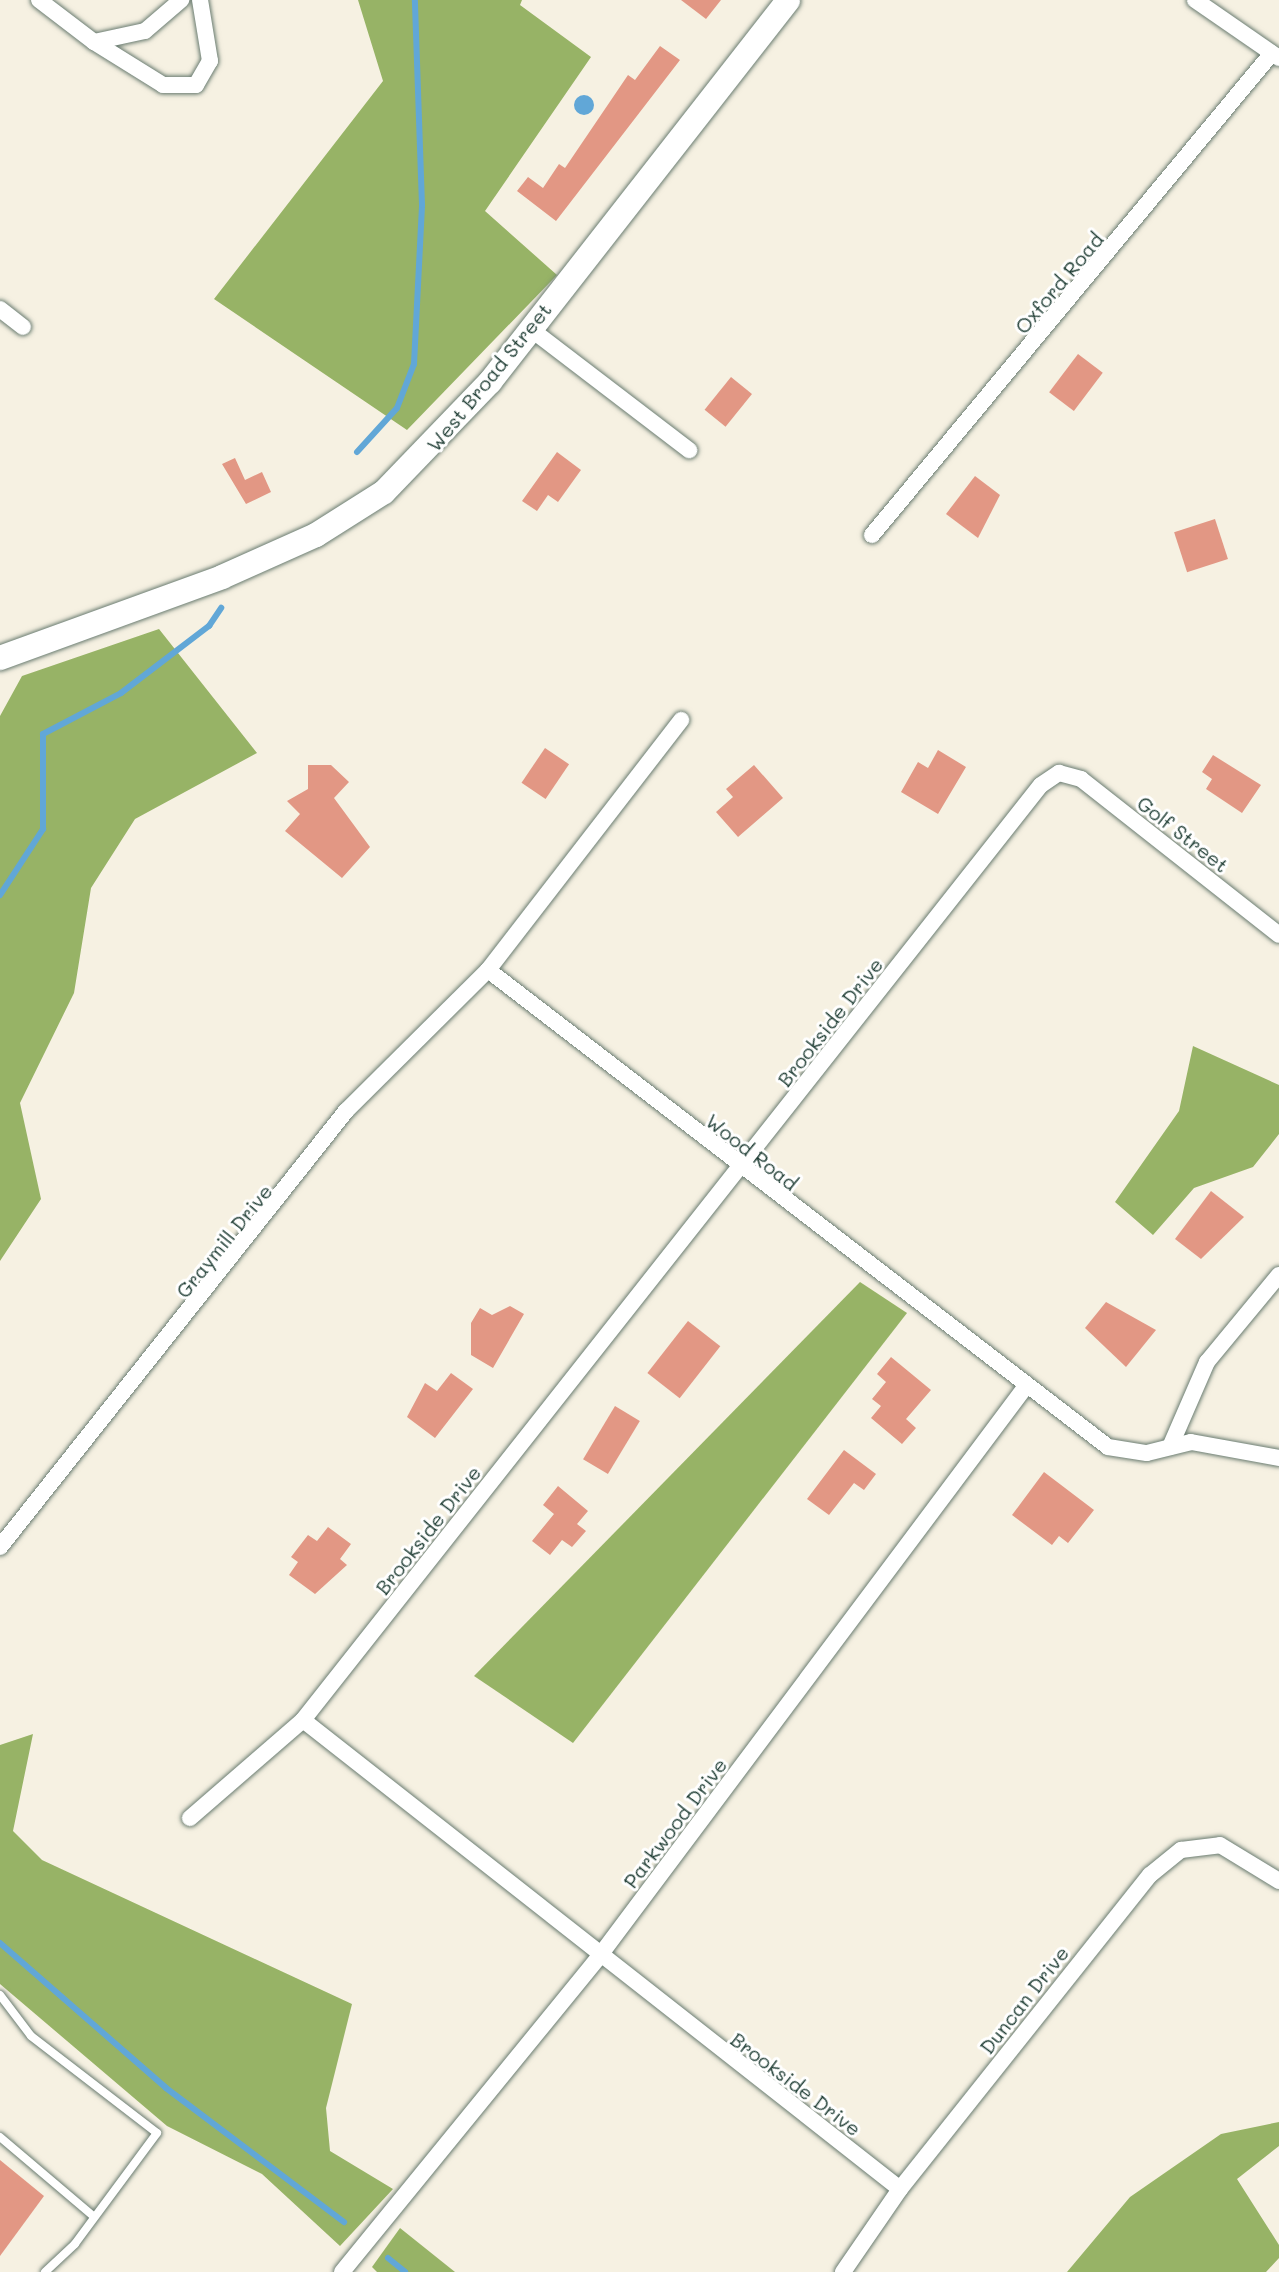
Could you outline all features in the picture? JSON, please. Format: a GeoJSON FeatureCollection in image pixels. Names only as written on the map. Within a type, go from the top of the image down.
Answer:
{"type":"FeatureCollection","features":[{"type":"Feature","properties":{"kind":"street"},"geometry":{"type":"LineString","coordinates":[[39,0],[94,42],[163,85],[196,85],[210,61],[200,0]]}},
{"type":"Feature","properties":{"kind":"street"},"geometry":{"type":"LineString","coordinates":[[94,42],[145,31],[181,0]]}},
{"type":"Feature","properties":{"kind":"street","name":"West Broad Street"},"geometry":{"type":"LineString","coordinates":[[0,658],[222,577],[353,514],[440,442],[532,330],[788,0]]}},
{"type":"Feature","properties":{"kind":"street"},"geometry":{"type":"LineString","coordinates":[[1195,0],[1275,56]]}},
{"type":"Feature","properties":{"kind":"street","name":"Oxford Road"},"geometry":{"type":"LineString","coordinates":[[872,535],[1275,56]]}},
{"type":"Feature","properties":{"kind":"street"},"geometry":{"type":"LineString","coordinates":[[0,309],[23,327]]}},
{"type":"Feature","properties":{"kind":"street"},"geometry":{"type":"LineString","coordinates":[[532,330],[689,450]]}},
{"type":"Feature","properties":{"kind":"street"},"geometry":{"type":"LineString","coordinates":[[488,970],[681,720]]}},
{"type":"Feature","properties":{"kind":"street","name":"Golf Street"},"geometry":{"type":"LineString","coordinates":[[1059,773],[1081,779],[1279,935]]}},
{"type":"Feature","properties":{"kind":"street","name":"Brookside Drive"},"geometry":{"type":"LineString","coordinates":[[900,2189],[598,1958],[303,1720],[1041,785],[1059,773]]}},
{"type":"Feature","properties":{"kind":"street","name":"Wood Road"},"geometry":{"type":"LineString","coordinates":[[488,970],[740,1169],[1108,1447],[1147,1453],[1170,1447],[1213,1444],[1279,1458]]}},
{"type":"Feature","properties":{"kind":"street","name":"Graymill Drive"},"geometry":{"type":"LineString","coordinates":[[0,1547],[380,1070],[488,970]]}},
{"type":"Feature","properties":{"kind":"street"},"geometry":{"type":"LineString","coordinates":[[1170,1447],[1207,1362],[1279,1275]]}},
{"type":"Feature","properties":{"kind":"street","name":"Parkwood Drive"},"geometry":{"type":"LineString","coordinates":[[342,2272],[598,1958],[1026,1386]]}},
{"type":"Feature","properties":{"kind":"street"},"geometry":{"type":"LineString","coordinates":[[190,1818],[303,1720]]}},
{"type":"Feature","properties":{"kind":"street","name":"Duncan Drive"},"geometry":{"type":"LineString","coordinates":[[843,2272],[900,2189],[1166,1861],[1181,1850],[1220,1845],[1279,1881]]}},
{"type":"Feature","properties":{"kind":"lane"},"geometry":{"type":"LineString","coordinates":[[2,2001],[31,2036],[157,2133],[45,2272]]}},
{"type":"Feature","properties":{"kind":"lane"},"geometry":{"type":"LineString","coordinates":[[0,2137],[92,2215]]}},
{"type":"Feature","properties":{"kind":"green space"},"geometry":{"type":"Polygon","coordinates":[[[358,0],[522,0],[520,5],[591,57],[485,211],[557,275],[407,430],[214,299],[383,81],[358,0]]]}},
{"type":"Feature","properties":{"kind":"green space"},"geometry":{"type":"Polygon","coordinates":[[[159,629],[257,753],[135,819],[91,888],[74,993],[20,1103],[41,1199],[0,1261],[0,716],[22,676],[159,629]]]}},
{"type":"Feature","properties":{"kind":"green space"},"geometry":{"type":"Polygon","coordinates":[[[1193,1046],[1279,1085],[1279,1134],[1253,1167],[1194,1188],[1153,1235],[1115,1202],[1179,1111],[1193,1046]]]}},
{"type":"Feature","properties":{"kind":"green space"},"geometry":{"type":"Polygon","coordinates":[[[860,1282],[907,1313],[573,1743],[474,1676],[860,1282]]]}},
{"type":"Feature","properties":{"kind":"green space"},"geometry":{"type":"Polygon","coordinates":[[[33,1734],[13,1831],[42,1860],[352,2004],[326,2108],[330,2151],[393,2189],[340,2246],[262,2174],[167,2126],[0,1984],[0,1745],[33,1734]]]}},
{"type":"Feature","properties":{"kind":"green space"},"geometry":{"type":"Polygon","coordinates":[[[1279,2122],[1279,2146],[1237,2179],[1279,2245],[1279,2258],[1266,2272],[1067,2272],[1130,2197],[1221,2134],[1279,2122]]]}},
{"type":"Feature","properties":{"kind":"green space"},"geometry":{"type":"Polygon","coordinates":[[[400,2228],[455,2272],[377,2272],[372,2267],[400,2228]]]}},
{"type":"Feature","properties":{"kind":"water"},"geometry":{"type":"Polygon","coordinates":[[[584,95],[591,98],[594,105],[591,112],[584,115],[577,112],[574,105],[577,98],[584,95]]]}},
{"type":"Feature","properties":{"kind":"building"},"geometry":{"type":"Polygon","coordinates":[[[681,0],[721,0],[706,19],[681,0]]]}},
{"type":"Feature","properties":{"kind":"building"},"geometry":{"type":"Polygon","coordinates":[[[660,46],[680,60],[556,221],[517,191],[528,177],[543,188],[559,164],[565,168],[628,75],[635,80],[660,46]]]}},
{"type":"Feature","properties":{"kind":"building"},"geometry":{"type":"Polygon","coordinates":[[[1078,354],[1103,373],[1074,411],[1049,392],[1078,354]]]}},
{"type":"Feature","properties":{"kind":"building"},"geometry":{"type":"Polygon","coordinates":[[[731,377],[752,394],[726,427],[705,410],[731,377]]]}},
{"type":"Feature","properties":{"kind":"building"},"geometry":{"type":"Polygon","coordinates":[[[557,452],[581,470],[558,502],[548,495],[537,511],[522,501],[557,452]]]}},
{"type":"Feature","properties":{"kind":"building"},"geometry":{"type":"Polygon","coordinates":[[[235,458],[245,480],[262,472],[271,492],[246,504],[222,464],[235,458]]]}},
{"type":"Feature","properties":{"kind":"building"},"geometry":{"type":"Polygon","coordinates":[[[975,476],[1000,495],[978,538],[946,514],[975,476]]]}},
{"type":"Feature","properties":{"kind":"building"},"geometry":{"type":"Polygon","coordinates":[[[1215,519],[1228,559],[1187,572],[1174,532],[1215,519]]]}},
{"type":"Feature","properties":{"kind":"building"},"geometry":{"type":"Polygon","coordinates":[[[545,748],[569,764],[546,799],[522,783],[545,748]]]}},
{"type":"Feature","properties":{"kind":"building"},"geometry":{"type":"Polygon","coordinates":[[[938,750],[966,767],[938,814],[901,792],[918,762],[928,768],[938,750]]]}},
{"type":"Feature","properties":{"kind":"building"},"geometry":{"type":"Polygon","coordinates":[[[1213,755],[1261,785],[1242,813],[1206,789],[1212,779],[1202,772],[1213,755]]]}},
{"type":"Feature","properties":{"kind":"building"},"geometry":{"type":"Polygon","coordinates":[[[308,765],[331,765],[349,782],[334,798],[370,847],[342,878],[285,831],[300,814],[287,801],[308,789],[308,765]]]}},
{"type":"Feature","properties":{"kind":"building"},"geometry":{"type":"Polygon","coordinates":[[[754,765],[783,798],[738,837],[716,812],[733,797],[726,789],[754,765]]]}},
{"type":"Feature","properties":{"kind":"building"},"geometry":{"type":"Polygon","coordinates":[[[1211,1191],[1244,1217],[1201,1259],[1175,1239],[1211,1191]]]}},
{"type":"Feature","properties":{"kind":"building"},"geometry":{"type":"Polygon","coordinates":[[[1106,1302],[1156,1330],[1126,1367],[1085,1328],[1106,1302]]]}},
{"type":"Feature","properties":{"kind":"building"},"geometry":{"type":"Polygon","coordinates":[[[510,1306],[524,1314],[493,1368],[471,1355],[471,1323],[480,1308],[492,1315],[510,1306]]]}},
{"type":"Feature","properties":{"kind":"building"},"geometry":{"type":"Polygon","coordinates":[[[688,1321],[720,1346],[680,1398],[647,1373],[688,1321]]]}},
{"type":"Feature","properties":{"kind":"building"},"geometry":{"type":"Polygon","coordinates":[[[891,1357],[931,1390],[906,1419],[916,1428],[902,1444],[871,1418],[881,1406],[872,1399],[886,1382],[877,1374],[891,1357]]]}},
{"type":"Feature","properties":{"kind":"building"},"geometry":{"type":"Polygon","coordinates":[[[451,1373],[473,1389],[435,1438],[407,1417],[425,1383],[437,1391],[451,1373]]]}},
{"type":"Feature","properties":{"kind":"building"},"geometry":{"type":"Polygon","coordinates":[[[615,1406],[640,1421],[608,1474],[583,1459],[615,1406]]]}},
{"type":"Feature","properties":{"kind":"building"},"geometry":{"type":"Polygon","coordinates":[[[844,1450],[876,1474],[864,1490],[854,1483],[829,1515],[807,1499],[844,1450]]]}},
{"type":"Feature","properties":{"kind":"building"},"geometry":{"type":"Polygon","coordinates":[[[1044,1472],[1094,1510],[1068,1543],[1059,1536],[1052,1545],[1012,1515],[1044,1472]]]}},
{"type":"Feature","properties":{"kind":"building"},"geometry":{"type":"Polygon","coordinates":[[[558,1486],[588,1511],[577,1524],[586,1531],[572,1547],[562,1540],[550,1555],[532,1541],[554,1514],[543,1505],[558,1486]]]}},
{"type":"Feature","properties":{"kind":"building"},"geometry":{"type":"Polygon","coordinates":[[[328,1527],[351,1544],[340,1559],[347,1565],[315,1594],[289,1575],[298,1562],[291,1557],[308,1535],[317,1541],[328,1527]]]}},
{"type":"Feature","properties":{"kind":"building"},"geometry":{"type":"Polygon","coordinates":[[[0,2160],[44,2196],[0,2256],[0,2160]]]}},
{"type":"Feature","properties":{"kind":"waterway"},"geometry":{"type":"LineString","coordinates":[[357,452],[397,408],[414,364],[422,205],[415,0]]}},
{"type":"Feature","properties":{"kind":"waterway"},"geometry":{"type":"LineString","coordinates":[[0,895],[43,829],[43,734],[121,693],[209,626],[221,608]]}},
{"type":"Feature","properties":{"kind":"waterway"},"geometry":{"type":"LineString","coordinates":[[0,1943],[166,2088],[344,2222]]}},
{"type":"Feature","properties":{"kind":"waterway"},"geometry":{"type":"LineString","coordinates":[[388,2258],[405,2272]]}}]}
